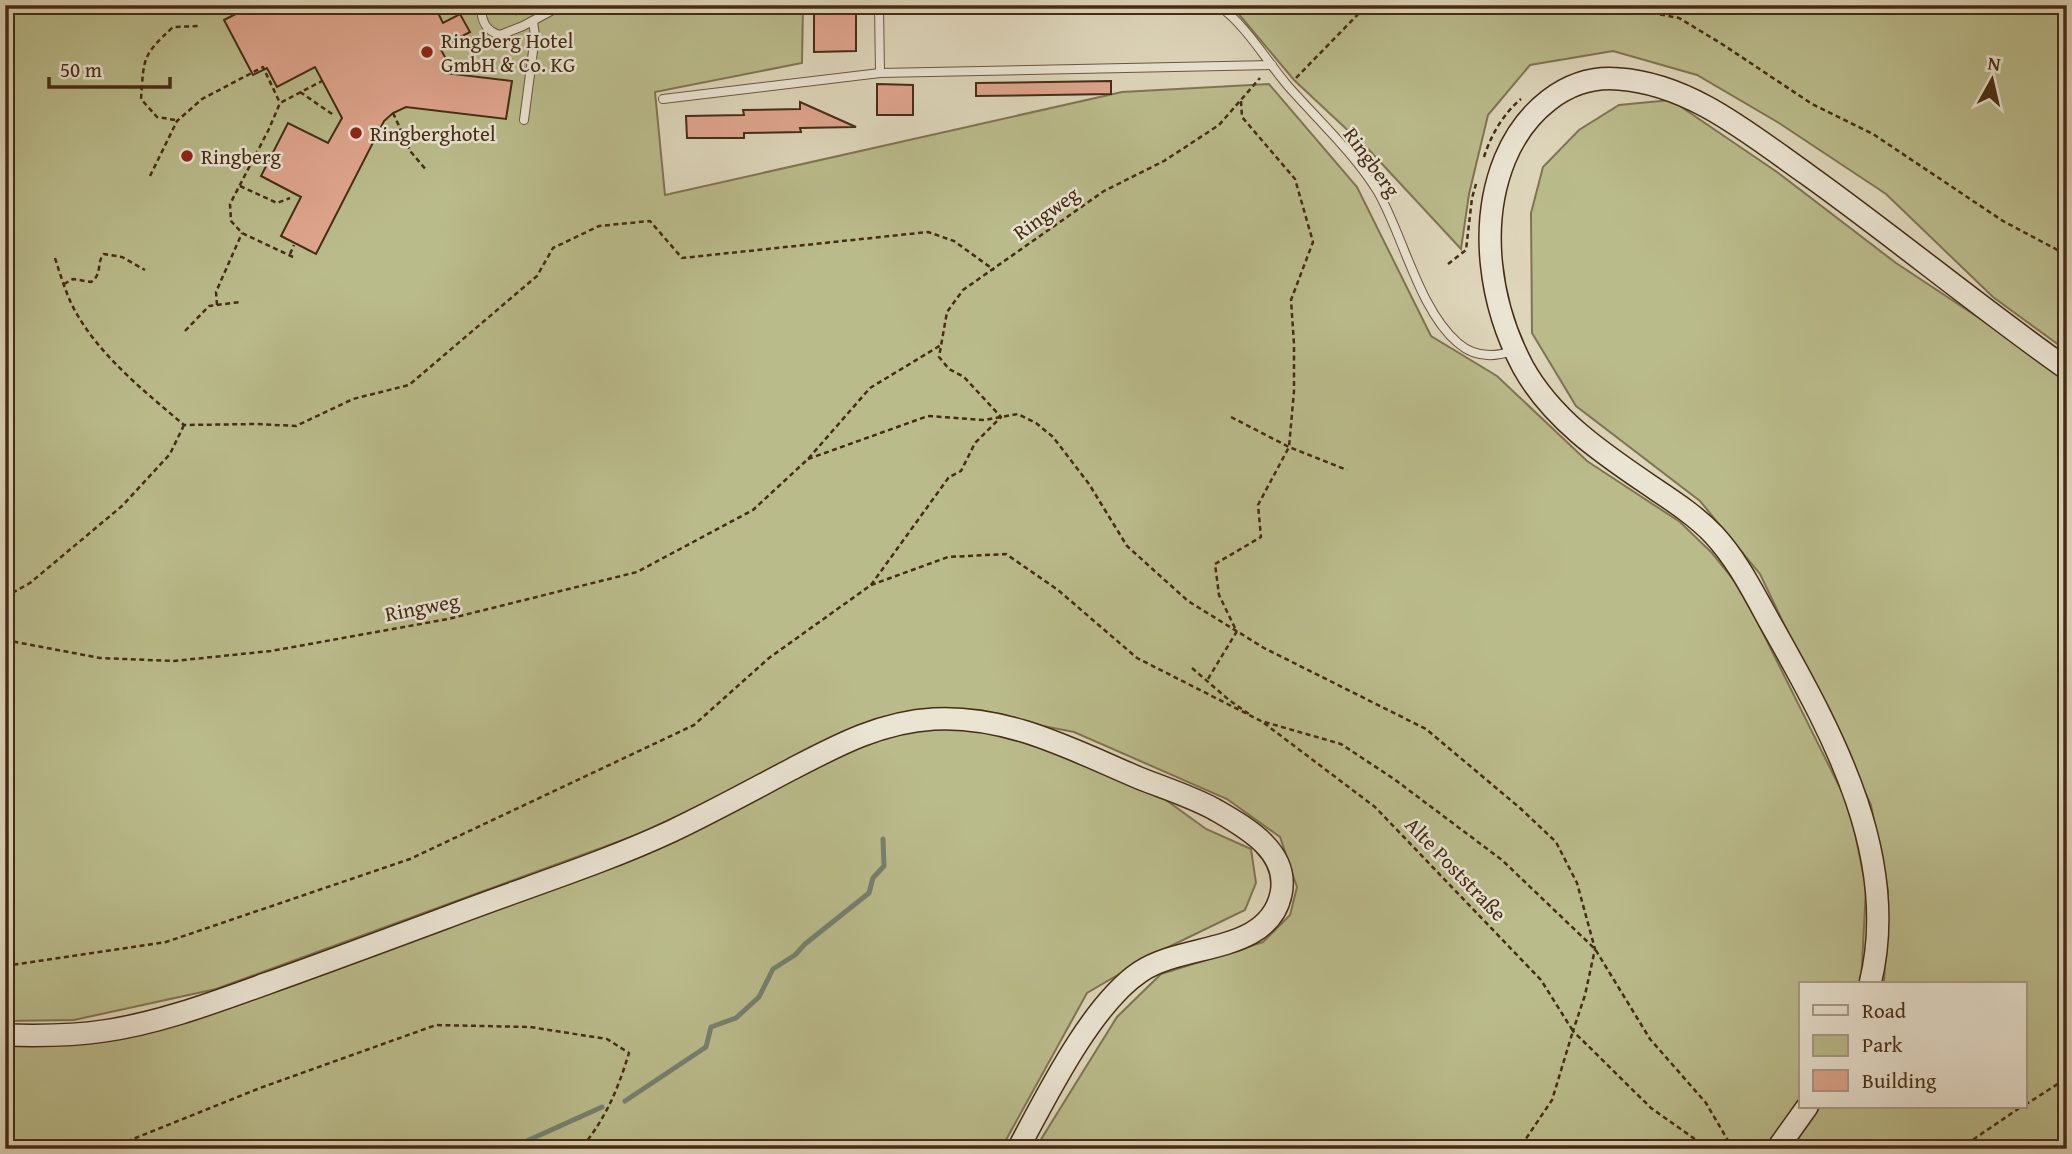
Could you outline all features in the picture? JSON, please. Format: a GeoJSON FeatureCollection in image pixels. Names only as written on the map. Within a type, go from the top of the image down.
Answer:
{"type":"FeatureCollection","features":[{"type":"Feature","properties":{"kind":"main road"},"geometry":{"type":"LineString","coordinates":[[1870,982],[1877,912],[1863,815],[1849,778],[1751,588],[1728,553],[1693,517],[1612,460],[1554,411],[1539,393],[1515,350],[1503,320],[1492,265],[1491,221],[1499,174],[1516,135],[1529,117],[1545,103],[1574,86],[1592,80],[1616,78],[1653,85],[1713,110],[1744,130],[1859,212],[2067,369]]}},
{"type":"Feature","properties":{"kind":"main road"},"geometry":{"type":"LineString","coordinates":[[5,1035],[61,1035],[104,1031],[135,1025],[220,1000],[645,843],[869,731],[931,719],[974,720],[1014,727],[1202,802],[1259,838],[1272,852],[1280,867],[1282,882],[1281,896],[1275,912],[1256,933],[1241,940],[1160,962],[1141,971],[1107,1003],[1066,1062],[1018,1149]]}},
{"type":"Feature","properties":{"kind":"main road"},"geometry":{"type":"LineString","coordinates":[[1777,1149],[1806,1108]]}},
{"type":"Feature","properties":{"kind":"lane"},"geometry":{"type":"LineString","coordinates":[[481,5],[485,25],[494,33],[507,33],[562,5]]}},
{"type":"Feature","properties":{"kind":"lane"},"geometry":{"type":"LineString","coordinates":[[879,5],[880,73]]}},
{"type":"Feature","properties":{"kind":"lane","name":"Ringberg"},"geometry":{"type":"LineString","coordinates":[[1218,5],[1235,19],[1378,192],[1420,287],[1450,335],[1467,350],[1478,354],[1500,355],[1515,350]]}},
{"type":"Feature","properties":{"kind":"lane"},"geometry":{"type":"LineString","coordinates":[[524,120],[536,36],[533,21]]}},
{"type":"Feature","properties":{"kind":"lane"},"geometry":{"type":"LineString","coordinates":[[663,99],[880,73],[1272,65]]}},
{"type":"Feature","properties":{"kind":"path"},"geometry":{"type":"LineString","coordinates":[[1288,86],[1367,5]]}},
{"type":"Feature","properties":{"kind":"path"},"geometry":{"type":"LineString","coordinates":[[1611,5],[1679,18],[1812,104],[1873,134],[2003,221],[2067,255]]}},
{"type":"Feature","properties":{"kind":"path"},"geometry":{"type":"LineString","coordinates":[[177,121],[157,117],[141,99],[144,63],[150,48],[173,26],[201,26]]}},
{"type":"Feature","properties":{"kind":"path","name":"Ringweg"},"geometry":{"type":"LineString","coordinates":[[5,640],[100,658],[174,661],[271,650],[448,619],[637,572],[754,510],[808,459],[870,388],[941,345],[947,312],[963,290],[1104,191],[1164,161],[1219,125],[1272,65]]}},
{"type":"Feature","properties":{"kind":"path"},"geometry":{"type":"LineString","coordinates":[[150,176],[177,121],[202,99],[263,67],[280,103]]}},
{"type":"Feature","properties":{"kind":"path"},"geometry":{"type":"LineString","coordinates":[[294,245],[291,256],[242,233],[231,221],[230,204],[280,103],[322,80]]}},
{"type":"Feature","properties":{"kind":"path"},"geometry":{"type":"LineString","coordinates":[[300,92],[335,116]]}},
{"type":"Feature","properties":{"kind":"path"},"geometry":{"type":"LineString","coordinates":[[1483,162],[1490,138],[1513,105],[1522,98]]}},
{"type":"Feature","properties":{"kind":"path"},"geometry":{"type":"LineString","coordinates":[[1237,631],[1219,595],[1215,564],[1261,537],[1258,505],[1289,447],[1294,391],[1291,300],[1313,242],[1295,179],[1242,117],[1241,99]]}},
{"type":"Feature","properties":{"kind":"path"},"geometry":{"type":"LineString","coordinates":[[393,113],[411,152],[427,172]]}},
{"type":"Feature","properties":{"kind":"path"},"geometry":{"type":"LineString","coordinates":[[1448,264],[1466,250],[1472,198],[1479,174]]}},
{"type":"Feature","properties":{"kind":"path"},"geometry":{"type":"LineString","coordinates":[[240,186],[277,202],[290,198]]}},
{"type":"Feature","properties":{"kind":"path"},"geometry":{"type":"LineString","coordinates":[[55,258],[73,306],[103,349],[152,398],[184,425],[296,426],[353,400],[409,385],[537,276],[553,248],[599,226],[650,221],[682,258],[928,232],[954,241],[994,270]]}},
{"type":"Feature","properties":{"kind":"path"},"geometry":{"type":"LineString","coordinates":[[217,305],[216,292],[242,233]]}},
{"type":"Feature","properties":{"kind":"path"},"geometry":{"type":"LineString","coordinates":[[64,284],[73,279],[91,282],[95,280],[104,254],[122,257],[145,270]]}},
{"type":"Feature","properties":{"kind":"path"},"geometry":{"type":"LineString","coordinates":[[185,331],[209,306],[240,302]]}},
{"type":"Feature","properties":{"kind":"path"},"geometry":{"type":"LineString","coordinates":[[941,345],[939,357],[949,369],[964,377],[1001,417]]}},
{"type":"Feature","properties":{"kind":"path"},"geometry":{"type":"LineString","coordinates":[[808,459],[928,416],[984,420],[1018,414],[1036,423],[1053,437],[1089,484],[1127,546],[1188,601],[1264,648],[1426,729],[1556,842],[1577,883],[1595,949],[1585,995],[1552,1100],[1519,1149]]}},
{"type":"Feature","properties":{"kind":"path"},"geometry":{"type":"LineString","coordinates":[[871,585],[949,477],[961,471],[975,443],[1001,417]]}},
{"type":"Feature","properties":{"kind":"path"},"geometry":{"type":"LineString","coordinates":[[1231,417],[1289,447],[1348,470]]}},
{"type":"Feature","properties":{"kind":"path"},"geometry":{"type":"LineString","coordinates":[[5,597],[30,583],[122,506],[170,454],[184,425]]}},
{"type":"Feature","properties":{"kind":"path"},"geometry":{"type":"LineString","coordinates":[[5,966],[166,942],[410,859],[694,725],[769,658],[871,585],[948,557],[1006,554],[1058,590],[1137,658],[1261,721],[1341,744],[1394,779],[1503,860],[1595,949],[1650,1039],[1706,1103],[1733,1149]]}},
{"type":"Feature","properties":{"kind":"path"},"geometry":{"type":"LineString","coordinates":[[1208,680],[1237,631]]}},
{"type":"Feature","properties":{"kind":"path","name":"Alte Poststraße"},"geometry":{"type":"LineString","coordinates":[[1192,668],[1229,700],[1375,807],[1541,981],[1573,1031],[1651,1108],[1709,1149]]}},
{"type":"Feature","properties":{"kind":"path"},"geometry":{"type":"LineString","coordinates":[[85,1149],[123,1143],[260,1088],[436,1025],[530,1027],[607,1039],[629,1054],[617,1093],[581,1149]]}},
{"type":"Feature","properties":{"kind":"path"},"geometry":{"type":"LineString","coordinates":[[2026,1104],[2067,1078]]}},
{"type":"Feature","properties":{"kind":"path"},"geometry":{"type":"LineString","coordinates":[[1959,1149],[2020,1108]]}},
{"type":"Feature","properties":{"kind":"path"},"geometry":{"type":"LineString","coordinates":[[5,1139],[53,1149]]}},
{"type":"Feature","properties":{"kind":"path"},"geometry":{"type":"LineString","coordinates":[[1971,1142],[2000,1149]]}},
{"type":"Feature","properties":{"kind":"green space"},"geometry":{"type":"Polygon","coordinates":[[[5,5],[803,5],[802,63],[655,92],[665,195],[1122,92],[1269,84],[1357,187],[1431,336],[1497,376],[1587,461],[1680,522],[1712,553],[1741,589],[1850,808],[1866,888],[1861,982],[1799,982],[1799,1104],[1768,1149],[1035,1149],[1117,1017],[1161,974],[1263,942],[1290,915],[1297,887],[1280,837],[1227,799],[1074,732],[971,712],[768,772],[642,833],[216,989],[74,1020],[5,1021],[5,5]]]}},
{"type":"Feature","properties":{"kind":"green space"},"geometry":{"type":"Polygon","coordinates":[[[1231,5],[2067,5],[2067,351],[1993,297],[1886,194],[1779,123],[1697,75],[1613,51],[1530,65],[1488,115],[1469,194],[1461,249],[1371,152],[1294,80],[1231,5]]]}},
{"type":"Feature","properties":{"kind":"green space"},"geometry":{"type":"Polygon","coordinates":[[[1671,100],[1777,172],[1896,263],[2067,376],[2067,1149],[1791,1149],[1819,1108],[2026,1108],[2026,982],[1884,982],[1888,891],[1871,805],[1760,574],[1700,501],[1576,406],[1532,333],[1531,213],[1543,167],[1579,130],[1619,105],[1671,100]]]}},
{"type":"Feature","properties":{"kind":"green space"},"geometry":{"type":"Polygon","coordinates":[[[951,728],[1011,736],[1159,795],[1206,829],[1251,849],[1256,883],[1245,910],[1154,954],[1087,993],[1001,1149],[5,1149],[5,1043],[220,1008],[864,742],[918,729],[951,728]]]}},
{"type":"Feature","properties":{"kind":"building","name":"Ringberghotel"},"geometry":{"type":"Polygon","coordinates":[[[253,5],[434,5],[443,23],[460,14],[470,32],[440,48],[446,59],[444,73],[512,81],[506,119],[406,107],[393,113],[384,121],[316,254],[281,236],[301,197],[261,176],[288,123],[328,143],[342,118],[315,67],[277,87],[267,68],[253,75],[224,20],[253,5]]]}},
{"type":"Feature","properties":{"kind":"building"},"geometry":{"type":"Polygon","coordinates":[[[814,5],[856,5],[856,51],[814,52],[814,5]]]}},
{"type":"Feature","properties":{"kind":"building"},"geometry":{"type":"Polygon","coordinates":[[[1111,81],[1111,94],[976,96],[976,83],[1111,81]]]}},
{"type":"Feature","properties":{"kind":"building"},"geometry":{"type":"Polygon","coordinates":[[[877,84],[913,85],[913,115],[877,115],[877,84]]]}},
{"type":"Feature","properties":{"kind":"building"},"geometry":{"type":"Polygon","coordinates":[[[800,102],[856,127],[744,133],[744,138],[687,138],[686,116],[744,115],[743,110],[800,109],[800,102]]]}},
{"type":"Feature","properties":{"kind":"waterway"},"geometry":{"type":"LineString","coordinates":[[625,1101],[706,1047],[711,1027],[736,1018],[759,997],[773,969],[795,955],[869,893],[873,878],[884,866],[883,839]]}},
{"type":"Feature","properties":{"kind":"waterway"},"geometry":{"type":"LineString","coordinates":[[509,1149],[602,1107]]}},
{"type":"Feature","properties":{"kind":"place","name":"Ringberg Hotel GmbH & Co. KG"},"geometry":{"type":"Point","coordinates":[427,52]}},
{"type":"Feature","properties":{"kind":"place","name":"Ringberghotel"},"geometry":{"type":"Point","coordinates":[356,133]}},
{"type":"Feature","properties":{"kind":"place","name":"Ringberg"},"geometry":{"type":"Point","coordinates":[187,156]}}]}
